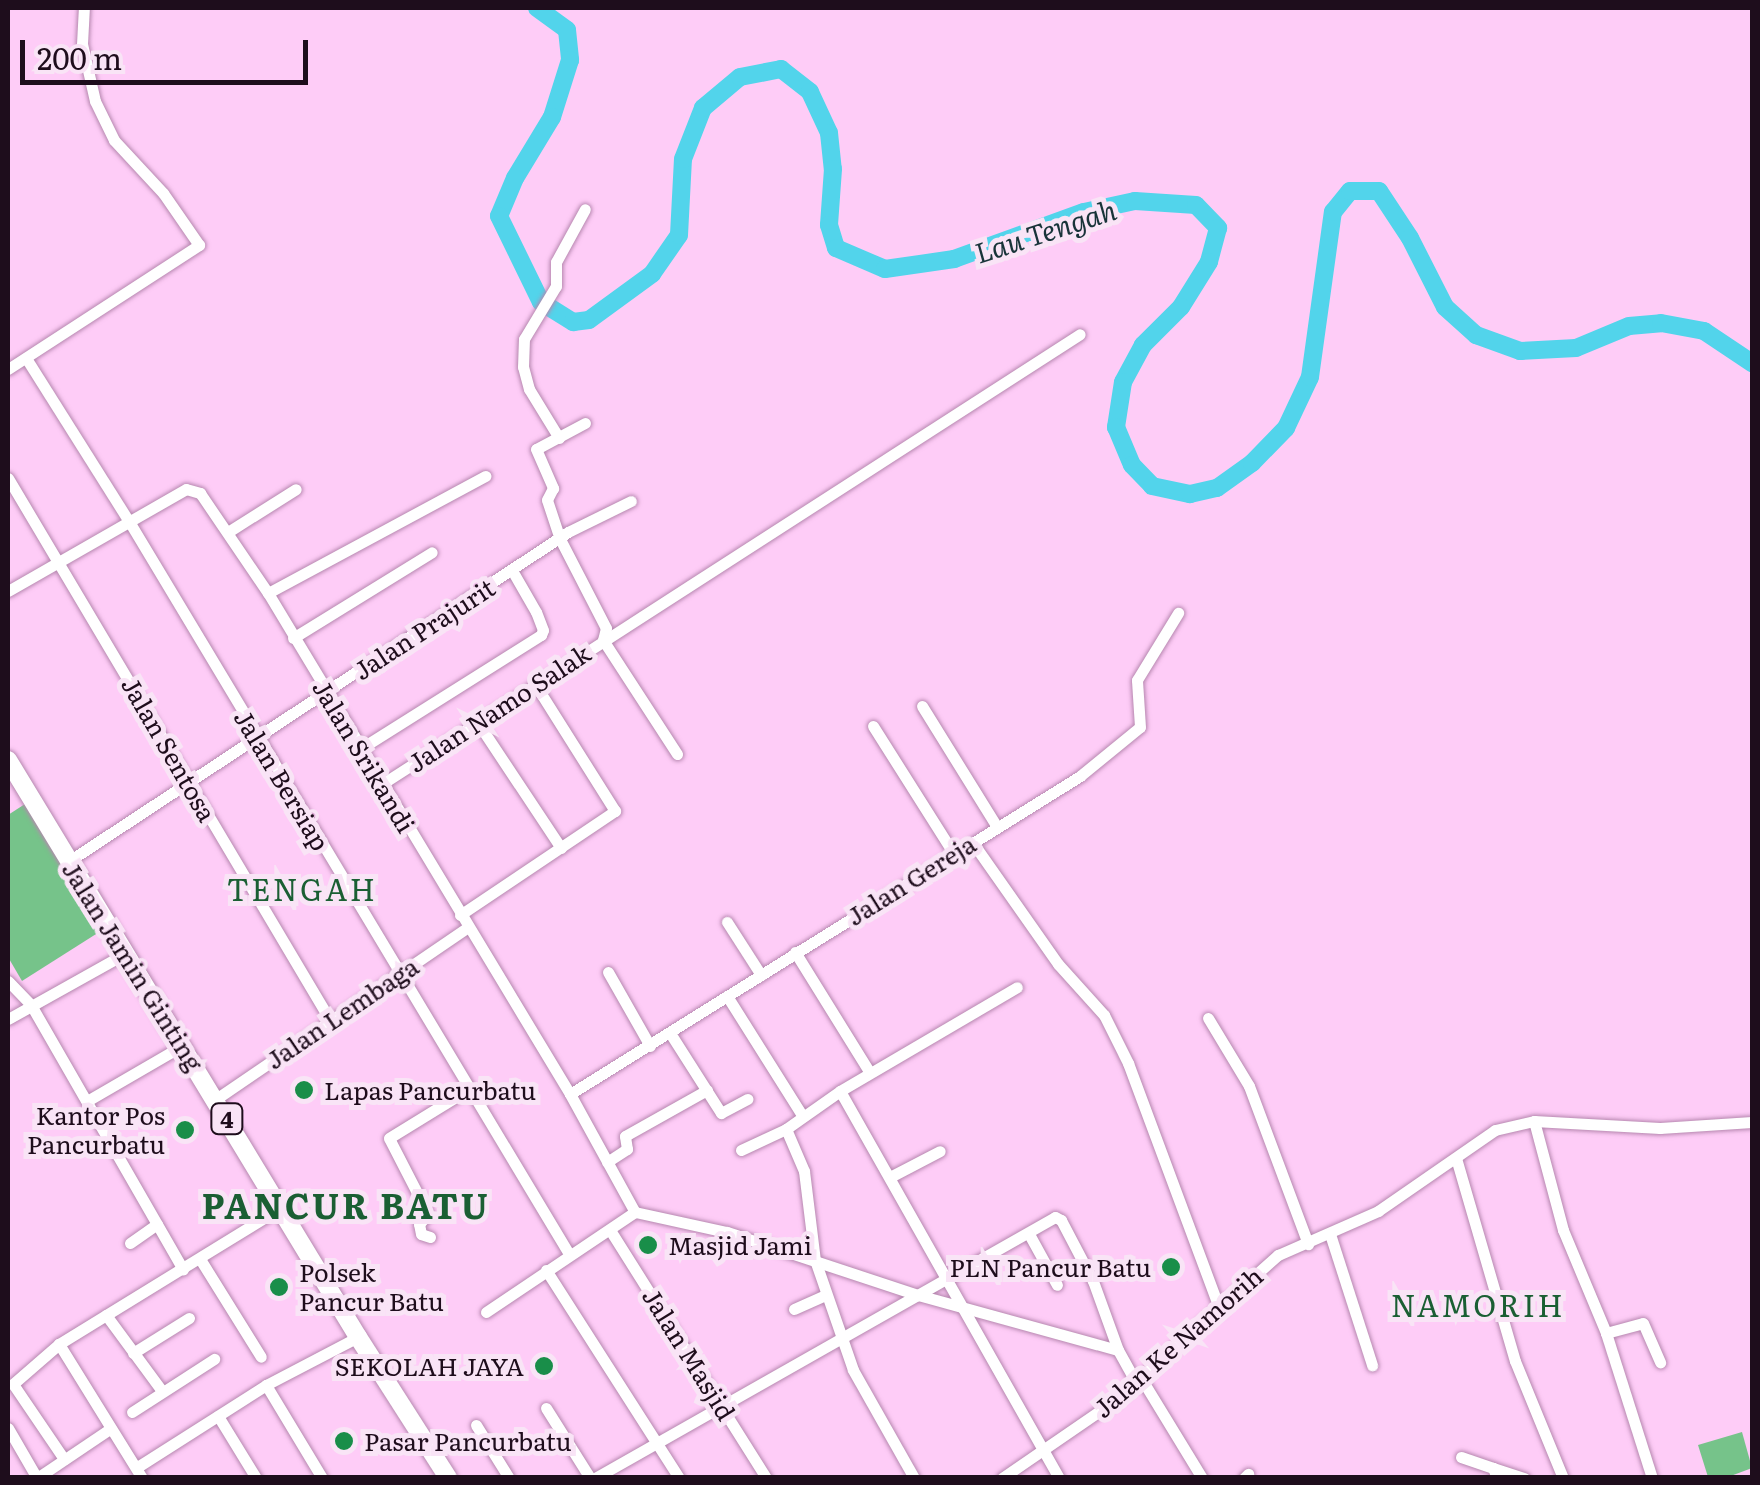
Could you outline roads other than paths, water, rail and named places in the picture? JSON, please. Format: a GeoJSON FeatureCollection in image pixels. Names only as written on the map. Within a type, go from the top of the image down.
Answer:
{"type":"FeatureCollection","features":[{"type":"Feature","properties":{"kind":"highway","name":"Jalan Jamin Ginting"},"geometry":{"type":"LineString","coordinates":[[8,760],[358,1338],[448,1478]]}},
{"type":"Feature","properties":{"kind":"street"},"geometry":{"type":"LineString","coordinates":[[8,369],[199,244],[163,193],[114,140],[94,100],[82,44],[84,8]]}},
{"type":"Feature","properties":{"kind":"street"},"geometry":{"type":"LineString","coordinates":[[559,438],[529,390],[523,367],[524,339],[556,286],[556,262],[585,210]]}},
{"type":"Feature","properties":{"kind":"street"},"geometry":{"type":"LineString","coordinates":[[602,640],[1080,334]]}},
{"type":"Feature","properties":{"kind":"street","name":"Jalan Bersiap"},"geometry":{"type":"LineString","coordinates":[[26,358],[130,523],[467,1090],[570,1254]]}},
{"type":"Feature","properties":{"kind":"street"},"geometry":{"type":"LineString","coordinates":[[585,423],[536,450],[553,488],[547,500],[560,539],[606,628],[602,640]]}},
{"type":"Feature","properties":{"kind":"street"},"geometry":{"type":"LineString","coordinates":[[268,593],[484,476]]}},
{"type":"Feature","properties":{"kind":"street","name":"Jalan Sentosa"},"geometry":{"type":"LineString","coordinates":[[8,478],[330,1020]]}},
{"type":"Feature","properties":{"kind":"street","name":"Jalan Srikandi"},"geometry":{"type":"LineString","coordinates":[[8,591],[193,488],[268,593],[570,1094],[633,1203],[634,1212]]}},
{"type":"Feature","properties":{"kind":"street"},"geometry":{"type":"LineString","coordinates":[[228,532],[296,489]]}},
{"type":"Feature","properties":{"kind":"street","name":"Jalan Prajurit"},"geometry":{"type":"LineString","coordinates":[[68,861],[560,539],[631,502]]}},
{"type":"Feature","properties":{"kind":"street"},"geometry":{"type":"LineString","coordinates":[[294,638],[432,552]]}},
{"type":"Feature","properties":{"kind":"street"},"geometry":{"type":"LineString","coordinates":[[360,749],[541,635],[536,612],[514,572]]}},
{"type":"Feature","properties":{"kind":"street","name":"Jalan Gereja"},"geometry":{"type":"LineString","coordinates":[[570,1094],[1080,776],[1140,727],[1137,680],[1178,613]]}},
{"type":"Feature","properties":{"kind":"street","name":"Jalan Namo Salak"},"geometry":{"type":"LineString","coordinates":[[382,784],[602,640],[677,754]]}},
{"type":"Feature","properties":{"kind":"street"},"geometry":{"type":"LineString","coordinates":[[460,915],[615,810],[535,684]]}},
{"type":"Feature","properties":{"kind":"street"},"geometry":{"type":"LineString","coordinates":[[922,706],[998,827]]}},
{"type":"Feature","properties":{"kind":"street"},"geometry":{"type":"LineString","coordinates":[[478,723],[561,848]]}},
{"type":"Feature","properties":{"kind":"street"},"geometry":{"type":"LineString","coordinates":[[873,726],[954,854]]}},
{"type":"Feature","properties":{"kind":"street"},"geometry":{"type":"LineString","coordinates":[[972,843],[1058,964],[1104,1015],[1128,1062],[1220,1310]]}},
{"type":"Feature","properties":{"kind":"street"},"geometry":{"type":"LineString","coordinates":[[728,922],[762,974]]}},
{"type":"Feature","properties":{"kind":"street","name":"Jalan Lembaga"},"geometry":{"type":"LineString","coordinates":[[216,1099],[468,927]]}},
{"type":"Feature","properties":{"kind":"street"},"geometry":{"type":"LineString","coordinates":[[796,952],[870,1073]]}},
{"type":"Feature","properties":{"kind":"street"},"geometry":{"type":"LineString","coordinates":[[8,1019],[126,953]]}},
{"type":"Feature","properties":{"kind":"street"},"geometry":{"type":"LineString","coordinates":[[608,972],[650,1046]]}},
{"type":"Feature","properties":{"kind":"street"},"geometry":{"type":"LineString","coordinates":[[8,981],[32,1005],[182,1269]]}},
{"type":"Feature","properties":{"kind":"street"},"geometry":{"type":"LineString","coordinates":[[741,1150],[786,1129],[840,1091],[1017,987]]}},
{"type":"Feature","properties":{"kind":"street"},"geometry":{"type":"LineString","coordinates":[[727,996],[802,1115]]}},
{"type":"Feature","properties":{"kind":"street"},"geometry":{"type":"LineString","coordinates":[[1208,1018],[1248,1086],[1308,1244]]}},
{"type":"Feature","properties":{"kind":"street"},"geometry":{"type":"LineString","coordinates":[[670,1033],[720,1113],[746,1099]]}},
{"type":"Feature","properties":{"kind":"street"},"geometry":{"type":"LineString","coordinates":[[88,1101],[182,1046]]}},
{"type":"Feature","properties":{"kind":"street"},"geometry":{"type":"LineString","coordinates":[[430,1237],[421,1234],[419,1224],[428,1214],[389,1138],[467,1090]]}},
{"type":"Feature","properties":{"kind":"street"},"geometry":{"type":"LineString","coordinates":[[607,1162],[627,1149],[625,1136],[707,1090]]}},
{"type":"Feature","properties":{"kind":"street"},"geometry":{"type":"LineString","coordinates":[[840,1091],[958,1306],[1059,1478]]}},
{"type":"Feature","properties":{"kind":"street"},"geometry":{"type":"LineString","coordinates":[[1534,1121],[1563,1230],[1606,1333],[1652,1478]]}},
{"type":"Feature","properties":{"kind":"street","name":"Jalan Ke Namorih"},"geometry":{"type":"LineString","coordinates":[[1002,1478],[1138,1380],[1278,1255],[1378,1211],[1495,1130],[1534,1121],[1660,1128],[1752,1122]]}},
{"type":"Feature","properties":{"kind":"street"},"geometry":{"type":"LineString","coordinates":[[786,1129],[804,1171],[815,1260],[826,1296],[859,1383],[914,1478]]}},
{"type":"Feature","properties":{"kind":"street"},"geometry":{"type":"LineString","coordinates":[[890,1177],[940,1151]]}},
{"type":"Feature","properties":{"kind":"street"},"geometry":{"type":"LineString","coordinates":[[1456,1158],[1515,1361],[1563,1478]]}},
{"type":"Feature","properties":{"kind":"street"},"geometry":{"type":"LineString","coordinates":[[64,1460],[11,1392],[21,1374],[59,1344],[280,1208]]}},
{"type":"Feature","properties":{"kind":"street"},"geometry":{"type":"LineString","coordinates":[[486,1312],[634,1212],[726,1232],[918,1295],[1118,1350]]}},
{"type":"Feature","properties":{"kind":"street"},"geometry":{"type":"LineString","coordinates":[[546,1408],[593,1478],[1052,1218],[1061,1220],[1094,1281],[1118,1350],[1202,1478]]}},
{"type":"Feature","properties":{"kind":"street"},"geometry":{"type":"LineString","coordinates":[[130,1242],[157,1224]]}},
{"type":"Feature","properties":{"kind":"street","name":"Jalan Masjid"},"geometry":{"type":"LineString","coordinates":[[610,1230],[766,1478]]}},
{"type":"Feature","properties":{"kind":"street"},"geometry":{"type":"LineString","coordinates":[[1029,1234],[1057,1285]]}},
{"type":"Feature","properties":{"kind":"street"},"geometry":{"type":"LineString","coordinates":[[1330,1234],[1372,1365]]}},
{"type":"Feature","properties":{"kind":"street"},"geometry":{"type":"LineString","coordinates":[[200,1259],[262,1357]]}},
{"type":"Feature","properties":{"kind":"street"},"geometry":{"type":"LineString","coordinates":[[546,1270],[679,1478]]}},
{"type":"Feature","properties":{"kind":"street"},"geometry":{"type":"LineString","coordinates":[[794,1309],[826,1296]]}},
{"type":"Feature","properties":{"kind":"street"},"geometry":{"type":"LineString","coordinates":[[106,1315],[162,1391]]}},
{"type":"Feature","properties":{"kind":"street"},"geometry":{"type":"LineString","coordinates":[[133,1353],[189,1318]]}},
{"type":"Feature","properties":{"kind":"street"},"geometry":{"type":"LineString","coordinates":[[1606,1333],[1643,1323],[1660,1362]]}},
{"type":"Feature","properties":{"kind":"street"},"geometry":{"type":"LineString","coordinates":[[59,1344],[140,1472],[266,1385],[358,1338]]}},
{"type":"Feature","properties":{"kind":"street"},"geometry":{"type":"LineString","coordinates":[[132,1412],[214,1359]]}},
{"type":"Feature","properties":{"kind":"street"},"geometry":{"type":"LineString","coordinates":[[266,1385],[322,1478]]}},
{"type":"Feature","properties":{"kind":"street"},"geometry":{"type":"LineString","coordinates":[[218,1416],[256,1478]]}},
{"type":"Feature","properties":{"kind":"street"},"geometry":{"type":"LineString","coordinates":[[476,1424],[509,1478]]}},
{"type":"Feature","properties":{"kind":"street"},"geometry":{"type":"LineString","coordinates":[[9,1434],[37,1478],[111,1428]]}},
{"type":"Feature","properties":{"kind":"street"},"geometry":{"type":"LineString","coordinates":[[1461,1457],[1495,1472],[1524,1478]]}},
{"type":"Feature","properties":{"kind":"waterway","name":"Lau Tengah"},"geometry":{"type":"LineString","coordinates":[[537,8],[567,30],[570,60],[552,117],[515,178],[499,216],[541,302],[573,322],[589,320],[652,274],[679,235],[683,159],[703,108],[740,77],[781,69],[810,92],[829,133],[833,169],[829,225],[836,248],[885,269],[954,259],[1084,212],[1135,201],[1196,205],[1218,228],[1209,262],[1181,307],[1143,345],[1123,382],[1116,427],[1132,465],[1152,486],[1190,494],[1217,488],[1252,463],[1286,428],[1310,377],[1333,212],[1350,191],[1379,191],[1410,238],[1445,307],[1476,335],[1520,351],[1576,348],[1629,326],[1661,323],[1704,331],[1752,363]]}},
{"type":"Feature","properties":{"kind":"place","name":"Lapas Pancurbatu"},"geometry":{"type":"Point","coordinates":[304,1090]}},
{"type":"Feature","properties":{"kind":"place","name":"Kantor Pos Pancurbatu"},"geometry":{"type":"Point","coordinates":[185,1130]}},
{"type":"Feature","properties":{"kind":"place","name":"Masjid Jami"},"geometry":{"type":"Point","coordinates":[648,1245]}},
{"type":"Feature","properties":{"kind":"place","name":"PLN Pancur Batu"},"geometry":{"type":"Point","coordinates":[1171,1267]}},
{"type":"Feature","properties":{"kind":"place","name":"Polsek Pancur Batu"},"geometry":{"type":"Point","coordinates":[279,1287]}},
{"type":"Feature","properties":{"kind":"place","name":"SEKOLAH JAYA"},"geometry":{"type":"Point","coordinates":[544,1366]}},
{"type":"Feature","properties":{"kind":"place","name":"Pasar Pancurbatu"},"geometry":{"type":"Point","coordinates":[344,1441]}},
{"type":"Feature","properties":{"kind":"district","name":"TENGAH"},"geometry":{"type":"Point","coordinates":[302,888]}},
{"type":"Feature","properties":{"kind":"district","name":"PANCUR BATU"},"geometry":{"type":"Point","coordinates":[346,1204]}},
{"type":"Feature","properties":{"kind":"district","name":"NAMORIH"},"geometry":{"type":"Point","coordinates":[1478,1304]}}]}
